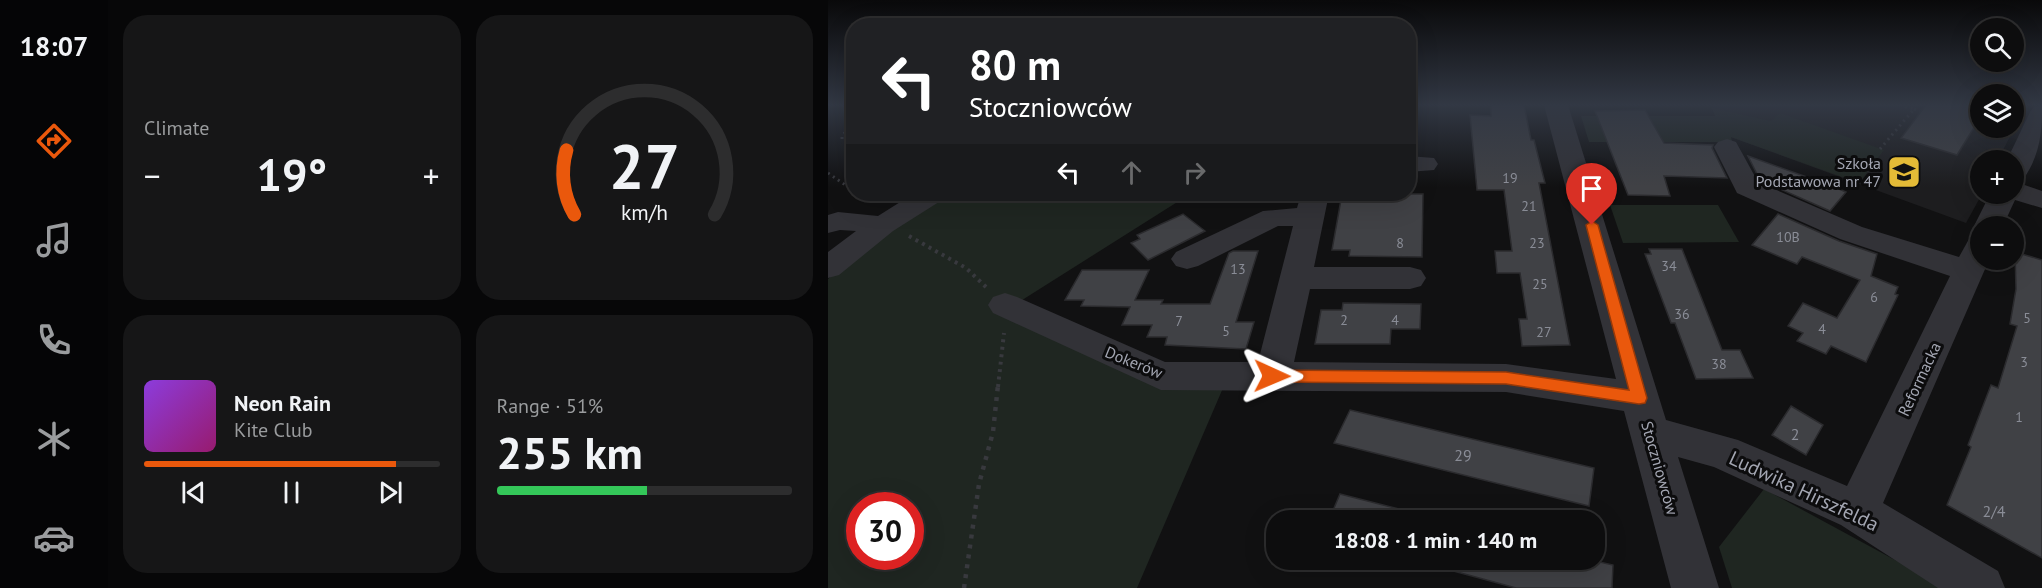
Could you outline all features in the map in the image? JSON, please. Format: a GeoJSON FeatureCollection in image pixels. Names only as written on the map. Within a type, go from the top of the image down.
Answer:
{"type":"FeatureCollection","features":[{"type":"Feature","properties":{"kind":"street","name":"Stoczniowców"},"geometry":{"type":"LineString","coordinates":[[1564,132],[1695,588]]}},
{"type":"Feature","properties":{"kind":"street"},"geometry":{"type":"LineString","coordinates":[[2024,151],[2033,132]]}},
{"type":"Feature","properties":{"kind":"street"},"geometry":{"type":"LineString","coordinates":[[1727,147],[1747,187],[1851,233],[1970,258]]}},
{"type":"Feature","properties":{"kind":"street"},"geometry":{"type":"LineString","coordinates":[[2024,194],[2042,200]]}},
{"type":"Feature","properties":{"kind":"street"},"geometry":{"type":"LineString","coordinates":[[828,268],[883,225],[921,201]]}},
{"type":"Feature","properties":{"kind":"street"},"geometry":{"type":"LineString","coordinates":[[1187,259],[1273,217],[1312,205],[1297,278],[1272,376]]}},
{"type":"Feature","properties":{"kind":"street"},"geometry":{"type":"LineString","coordinates":[[828,224],[838,222],[883,225]]}},
{"type":"Feature","properties":{"kind":"street","name":"Reformacka"},"geometry":{"type":"LineString","coordinates":[[1857,512],[1970,268]]}},
{"type":"Feature","properties":{"kind":"street"},"geometry":{"type":"LineString","coordinates":[[1297,278],[1410,278]]}},
{"type":"Feature","properties":{"kind":"street","name":"Dokerów"},"geometry":{"type":"LineString","coordinates":[[1005,305],[1161,376],[1506,378],[1644,415]]}},
{"type":"Feature","properties":{"kind":"street","name":"Ludwika Hirszfelda"},"geometry":{"type":"LineString","coordinates":[[1644,415],[1857,512],[1981,588]]}},
{"type":"Feature","properties":{"kind":"path"},"geometry":{"type":"LineString","coordinates":[[842,139],[842,135],[845,132]]}},
{"type":"Feature","properties":{"kind":"path"},"geometry":{"type":"LineString","coordinates":[[1880,149],[1894,132]]}},
{"type":"Feature","properties":{"kind":"path"},"geometry":{"type":"LineString","coordinates":[[828,172],[846,185]]}},
{"type":"Feature","properties":{"kind":"path"},"geometry":{"type":"LineString","coordinates":[[883,225],[913,238],[966,268],[1005,305],[1002,367],[993,432],[979,484],[964,588]]}},
{"type":"Feature","properties":{"kind":"shaded area"},"geometry":{"type":"Polygon","coordinates":[[[1586,132],[1835,132],[1884,150],[1859,183],[1731,137],[1732,142],[1589,142],[1586,132]]]}},
{"type":"Feature","properties":{"kind":"shaded area"},"geometry":{"type":"Polygon","coordinates":[[[1726,132],[1970,132],[1970,138],[2009,138],[2003,150],[1970,150],[1970,204],[1976,204],[1966,223],[1728,136],[1726,132]]]}},
{"type":"Feature","properties":{"kind":"shaded area"},"geometry":{"type":"Polygon","coordinates":[[[923,201],[1179,201],[1019,302],[1223,388],[1137,588],[828,588],[828,279],[923,201]]]}},
{"type":"Feature","properties":{"kind":"shaded area"},"geometry":{"type":"Polygon","coordinates":[[[1610,205],[1718,205],[1739,242],[1623,243],[1610,205]]]}},
{"type":"Feature","properties":{"kind":"shaded area"},"geometry":{"type":"Polygon","coordinates":[[[1764,489],[1944,588],[1732,588],[1719,547],[1764,489]]]}},
{"type":"Feature","properties":{"kind":"building"},"geometry":{"type":"Polygon","coordinates":[[[1472,132],[1529,132],[1531,140],[1534,140],[1545,183],[1539,183],[1570,345],[1522,346],[1519,319],[1527,319],[1520,273],[1497,273],[1495,251],[1512,251],[1504,190],[1477,190],[1472,132]]]}},
{"type":"Feature","properties":{"kind":"building"},"geometry":{"type":"Polygon","coordinates":[[[1603,132],[1658,132],[1664,143],[1713,145],[1712,148],[1727,178],[1664,176],[1670,196],[1628,195],[1603,132]]]}},
{"type":"Feature","properties":{"kind":"building"},"geometry":{"type":"Polygon","coordinates":[[[1905,132],[1970,132],[1957,155],[1901,138],[1905,132]]]}},
{"type":"Feature","properties":{"kind":"building"},"geometry":{"type":"Polygon","coordinates":[[[1748,156],[1846,192],[1830,211],[1760,180],[1748,156]]]}},
{"type":"Feature","properties":{"kind":"building"},"geometry":{"type":"Polygon","coordinates":[[[1416,194],[1423,194],[1422,257],[1349,256],[1350,250],[1332,250],[1341,201],[1416,201],[1416,194]]]}},
{"type":"Feature","properties":{"kind":"building"},"geometry":{"type":"Polygon","coordinates":[[[1183,214],[1205,231],[1148,260],[1131,243],[1140,239],[1137,235],[1183,214]]]}},
{"type":"Feature","properties":{"kind":"building"},"geometry":{"type":"Polygon","coordinates":[[[1778,214],[1839,241],[1877,254],[1871,276],[1898,287],[1895,294],[1898,295],[1866,362],[1831,346],[1826,354],[1797,341],[1803,333],[1788,326],[1803,303],[1837,318],[1860,280],[1802,257],[1797,264],[1752,245],[1778,214]]]}},
{"type":"Feature","properties":{"kind":"building"},"geometry":{"type":"Polygon","coordinates":[[[1649,249],[1682,249],[1722,350],[1740,350],[1753,378],[1696,379],[1675,323],[1671,323],[1645,254],[1651,254],[1649,249]]]}},
{"type":"Feature","properties":{"kind":"building"},"geometry":{"type":"Polygon","coordinates":[[[1258,251],[1236,322],[1254,322],[1246,349],[1165,345],[1167,337],[1147,337],[1152,325],[1122,325],[1130,307],[1081,306],[1084,300],[1065,300],[1082,270],[1149,270],[1135,300],[1163,300],[1161,304],[1210,304],[1229,253],[1258,251]]]}},
{"type":"Feature","properties":{"kind":"building"},"geometry":{"type":"Polygon","coordinates":[[[2024,255],[2042,260],[2042,558],[1947,505],[1971,447],[1968,445],[1991,385],[1998,388],[2017,326],[2010,324],[2016,289],[2015,270],[2024,270],[2024,255]]]}},
{"type":"Feature","properties":{"kind":"building"},"geometry":{"type":"Polygon","coordinates":[[[1343,303],[1421,304],[1420,329],[1391,329],[1390,344],[1315,344],[1321,310],[1342,310],[1343,303]]]}},
{"type":"Feature","properties":{"kind":"building"},"geometry":{"type":"Polygon","coordinates":[[[1791,406],[1823,425],[1806,455],[1772,435],[1791,406]]]}},
{"type":"Feature","properties":{"kind":"building"},"geometry":{"type":"Polygon","coordinates":[[[1350,410],[1594,468],[1589,506],[1334,443],[1350,410]]]}},
{"type":"Feature","properties":{"kind":"building"},"geometry":{"type":"Polygon","coordinates":[[[1340,494],[1403,510],[1333,510],[1340,494]]]}},
{"type":"Feature","properties":{"kind":"building"},"geometry":{"type":"Polygon","coordinates":[[[1605,563],[1613,565],[1612,588],[1516,588],[1450,570],[1605,570],[1605,563]]]}},
{"type":"Feature","properties":{"kind":"place","name":"Szkoła Podstawowa nr 47"},"geometry":{"type":"Point","coordinates":[1904,172]}},
{"type":"Feature","properties":{"kind":"route"},"geometry":{"type":"LineString","coordinates":[[1272,376],[1506,378],[1639,398],[1592,225]]}}]}
